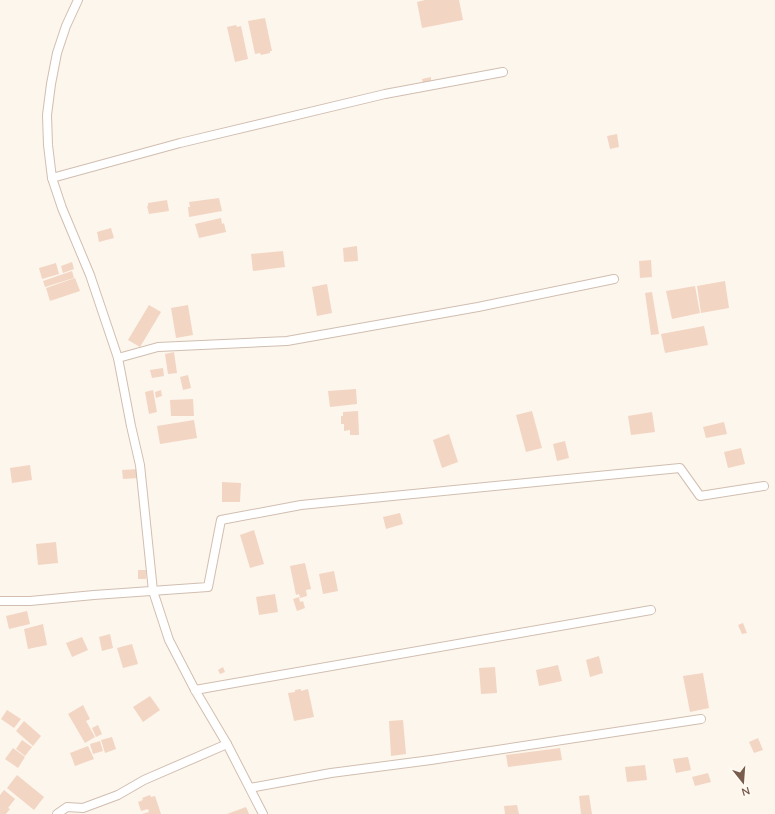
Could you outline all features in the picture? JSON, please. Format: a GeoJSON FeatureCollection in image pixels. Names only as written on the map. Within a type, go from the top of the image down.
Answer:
{"type":"FeatureCollection","features":[{"type":"Feature","properties":{"kind":"street"},"geometry":{"type":"LineString","coordinates":[[78,0],[66,26],[57,53],[51,84],[47,123],[52,178],[62,208],[90,275],[118,358],[140,465],[154,591],[170,640],[195,690],[227,744],[263,814]]}},
{"type":"Feature","properties":{"kind":"street"},"geometry":{"type":"LineString","coordinates":[[52,178],[180,143],[386,94],[503,72]]}},
{"type":"Feature","properties":{"kind":"street"},"geometry":{"type":"LineString","coordinates":[[118,358],[158,347],[287,341],[478,307],[614,279]]}},
{"type":"Feature","properties":{"kind":"street"},"geometry":{"type":"LineString","coordinates":[[0,601],[30,601],[208,587],[221,520],[301,505],[680,468],[700,496],[764,486]]}},
{"type":"Feature","properties":{"kind":"street"},"geometry":{"type":"LineString","coordinates":[[195,690],[651,610]]}},
{"type":"Feature","properties":{"kind":"street"},"geometry":{"type":"LineString","coordinates":[[250,788],[331,773],[432,760],[701,719]]}},
{"type":"Feature","properties":{"kind":"street"},"geometry":{"type":"LineString","coordinates":[[57,814],[67,807],[85,811],[144,780],[227,744]]}},
{"type":"Feature","properties":{"kind":"building"},"geometry":{"type":"Polygon","coordinates":[[[425,0],[459,0],[463,20],[422,28],[417,2],[425,0]]]}},
{"type":"Feature","properties":{"kind":"building"},"geometry":{"type":"Polygon","coordinates":[[[265,18],[272,51],[261,55],[260,53],[255,54],[248,21],[265,18]]]}},
{"type":"Feature","properties":{"kind":"building"},"geometry":{"type":"Polygon","coordinates":[[[236,25],[237,27],[241,26],[248,59],[235,62],[227,27],[236,25]]]}},
{"type":"Feature","properties":{"kind":"building"},"geometry":{"type":"Polygon","coordinates":[[[431,77],[431,81],[423,83],[422,79],[431,77]]]}},
{"type":"Feature","properties":{"kind":"building"},"geometry":{"type":"Polygon","coordinates":[[[617,134],[619,147],[610,149],[607,136],[617,134]]]}},
{"type":"Feature","properties":{"kind":"building"},"geometry":{"type":"Polygon","coordinates":[[[219,198],[222,211],[189,217],[189,202],[219,198]]]}},
{"type":"Feature","properties":{"kind":"building"},"geometry":{"type":"Polygon","coordinates":[[[167,200],[169,211],[149,214],[147,206],[148,203],[167,200]]]}},
{"type":"Feature","properties":{"kind":"building"},"geometry":{"type":"Polygon","coordinates":[[[221,218],[226,232],[199,238],[195,224],[221,218]]]}},
{"type":"Feature","properties":{"kind":"building"},"geometry":{"type":"Polygon","coordinates":[[[111,228],[114,238],[99,242],[97,232],[111,228]]]}},
{"type":"Feature","properties":{"kind":"building"},"geometry":{"type":"Polygon","coordinates":[[[357,246],[358,261],[344,262],[343,248],[357,246]]]}},
{"type":"Feature","properties":{"kind":"building"},"geometry":{"type":"Polygon","coordinates":[[[283,251],[285,267],[253,271],[251,254],[283,251]]]}},
{"type":"Feature","properties":{"kind":"building"},"geometry":{"type":"Polygon","coordinates":[[[651,260],[652,277],[640,278],[639,261],[651,260]]]}},
{"type":"Feature","properties":{"kind":"building"},"geometry":{"type":"Polygon","coordinates":[[[72,262],[74,269],[63,273],[61,266],[72,262]]]}},
{"type":"Feature","properties":{"kind":"building"},"geometry":{"type":"Polygon","coordinates":[[[56,263],[59,274],[42,279],[39,268],[56,263]]]}},
{"type":"Feature","properties":{"kind":"building"},"geometry":{"type":"Polygon","coordinates":[[[72,271],[74,278],[45,287],[43,281],[72,271]]]}},
{"type":"Feature","properties":{"kind":"building"},"geometry":{"type":"Polygon","coordinates":[[[75,278],[80,291],[50,301],[46,288],[75,278]]]}},
{"type":"Feature","properties":{"kind":"building"},"geometry":{"type":"Polygon","coordinates":[[[725,281],[729,308],[701,313],[697,286],[725,281]]]}},
{"type":"Feature","properties":{"kind":"building"},"geometry":{"type":"Polygon","coordinates":[[[327,284],[332,313],[317,316],[312,287],[327,284]]]}},
{"type":"Feature","properties":{"kind":"building"},"geometry":{"type":"Polygon","coordinates":[[[695,286],[700,313],[672,319],[666,291],[695,286]]]}},
{"type":"Feature","properties":{"kind":"building"},"geometry":{"type":"Polygon","coordinates":[[[652,292],[659,334],[651,335],[645,293],[652,292]]]}},
{"type":"Feature","properties":{"kind":"building"},"geometry":{"type":"Polygon","coordinates":[[[149,305],[161,312],[140,347],[128,340],[149,305]]]}},
{"type":"Feature","properties":{"kind":"building"},"geometry":{"type":"Polygon","coordinates":[[[188,305],[193,335],[176,338],[171,308],[188,305]]]}},
{"type":"Feature","properties":{"kind":"building"},"geometry":{"type":"Polygon","coordinates":[[[704,326],[708,345],[665,353],[661,334],[704,326]]]}},
{"type":"Feature","properties":{"kind":"building"},"geometry":{"type":"Polygon","coordinates":[[[174,352],[177,373],[168,374],[165,354],[174,352]]]}},
{"type":"Feature","properties":{"kind":"building"},"geometry":{"type":"Polygon","coordinates":[[[163,368],[164,376],[152,378],[150,370],[163,368]]]}},
{"type":"Feature","properties":{"kind":"building"},"geometry":{"type":"Polygon","coordinates":[[[188,375],[191,388],[183,390],[180,377],[188,375]]]}},
{"type":"Feature","properties":{"kind":"building"},"geometry":{"type":"Polygon","coordinates":[[[356,389],[357,404],[330,407],[328,391],[356,389]]]}},
{"type":"Feature","properties":{"kind":"building"},"geometry":{"type":"Polygon","coordinates":[[[153,390],[157,412],[149,414],[145,392],[153,390]]]}},
{"type":"Feature","properties":{"kind":"building"},"geometry":{"type":"Polygon","coordinates":[[[161,390],[162,396],[156,398],[155,392],[161,390]]]}},
{"type":"Feature","properties":{"kind":"building"},"geometry":{"type":"Polygon","coordinates":[[[193,399],[194,416],[171,416],[170,400],[193,399]]]}},
{"type":"Feature","properties":{"kind":"building"},"geometry":{"type":"Polygon","coordinates":[[[358,411],[359,435],[350,435],[350,430],[344,431],[344,424],[341,424],[341,416],[343,416],[343,412],[358,411]]]}},
{"type":"Feature","properties":{"kind":"building"},"geometry":{"type":"Polygon","coordinates":[[[532,411],[542,448],[526,452],[516,415],[532,411]]]}},
{"type":"Feature","properties":{"kind":"building"},"geometry":{"type":"Polygon","coordinates":[[[652,412],[655,432],[631,435],[628,416],[652,412]]]}},
{"type":"Feature","properties":{"kind":"building"},"geometry":{"type":"Polygon","coordinates":[[[194,420],[197,438],[160,444],[157,426],[194,420]]]}},
{"type":"Feature","properties":{"kind":"building"},"geometry":{"type":"Polygon","coordinates":[[[724,422],[727,434],[706,438],[703,427],[724,422]]]}},
{"type":"Feature","properties":{"kind":"building"},"geometry":{"type":"Polygon","coordinates":[[[449,434],[458,462],[442,468],[433,440],[449,434]]]}},
{"type":"Feature","properties":{"kind":"building"},"geometry":{"type":"Polygon","coordinates":[[[565,441],[569,458],[557,461],[553,444],[565,441]]]}},
{"type":"Feature","properties":{"kind":"building"},"geometry":{"type":"Polygon","coordinates":[[[741,448],[745,464],[728,468],[724,452],[741,448]]]}},
{"type":"Feature","properties":{"kind":"building"},"geometry":{"type":"Polygon","coordinates":[[[30,465],[32,480],[12,483],[10,468],[30,465]]]}},
{"type":"Feature","properties":{"kind":"building"},"geometry":{"type":"Polygon","coordinates":[[[138,469],[139,478],[123,479],[122,470],[138,469]]]}},
{"type":"Feature","properties":{"kind":"building"},"geometry":{"type":"Polygon","coordinates":[[[222,482],[241,483],[240,502],[222,502],[222,482]]]}},
{"type":"Feature","properties":{"kind":"building"},"geometry":{"type":"Polygon","coordinates":[[[400,513],[403,524],[386,529],[383,517],[400,513]]]}},
{"type":"Feature","properties":{"kind":"building"},"geometry":{"type":"Polygon","coordinates":[[[254,530],[264,564],[250,568],[240,535],[254,530]]]}},
{"type":"Feature","properties":{"kind":"building"},"geometry":{"type":"Polygon","coordinates":[[[56,542],[58,563],[38,565],[36,544],[56,542]]]}},
{"type":"Feature","properties":{"kind":"building"},"geometry":{"type":"Polygon","coordinates":[[[305,563],[311,589],[306,590],[307,596],[300,598],[299,594],[296,595],[290,566],[305,563]]]}},
{"type":"Feature","properties":{"kind":"building"},"geometry":{"type":"Polygon","coordinates":[[[138,570],[146,570],[146,579],[138,579],[138,570]]]}},
{"type":"Feature","properties":{"kind":"building"},"geometry":{"type":"Polygon","coordinates":[[[334,571],[338,591],[323,594],[319,574],[334,571]]]}},
{"type":"Feature","properties":{"kind":"building"},"geometry":{"type":"Polygon","coordinates":[[[275,594],[278,612],[259,615],[256,597],[275,594]]]}},
{"type":"Feature","properties":{"kind":"building"},"geometry":{"type":"Polygon","coordinates":[[[299,597],[300,602],[303,601],[305,608],[297,611],[293,599],[299,597]]]}},
{"type":"Feature","properties":{"kind":"building"},"geometry":{"type":"Polygon","coordinates":[[[27,611],[30,624],[9,629],[6,616],[27,611]]]}},
{"type":"Feature","properties":{"kind":"building"},"geometry":{"type":"Polygon","coordinates":[[[743,623],[747,633],[742,634],[738,625],[743,623]]]}},
{"type":"Feature","properties":{"kind":"building"},"geometry":{"type":"Polygon","coordinates":[[[43,624],[47,645],[28,649],[24,629],[43,624]]]}},
{"type":"Feature","properties":{"kind":"building"},"geometry":{"type":"Polygon","coordinates":[[[110,634],[113,648],[102,651],[99,637],[110,634]]]}},
{"type":"Feature","properties":{"kind":"building"},"geometry":{"type":"Polygon","coordinates":[[[82,637],[88,650],[72,657],[66,643],[82,637]]]}},
{"type":"Feature","properties":{"kind":"building"},"geometry":{"type":"Polygon","coordinates":[[[132,644],[138,664],[123,668],[117,648],[132,644]]]}},
{"type":"Feature","properties":{"kind":"building"},"geometry":{"type":"Polygon","coordinates":[[[599,656],[603,673],[590,677],[586,660],[599,656]]]}},
{"type":"Feature","properties":{"kind":"building"},"geometry":{"type":"Polygon","coordinates":[[[558,665],[562,681],[539,686],[536,670],[558,665]]]}},
{"type":"Feature","properties":{"kind":"building"},"geometry":{"type":"Polygon","coordinates":[[[223,667],[225,672],[220,674],[218,670],[223,667]]]}},
{"type":"Feature","properties":{"kind":"building"},"geometry":{"type":"Polygon","coordinates":[[[495,667],[497,693],[481,694],[479,668],[495,667]]]}},
{"type":"Feature","properties":{"kind":"building"},"geometry":{"type":"Polygon","coordinates":[[[703,673],[709,708],[690,712],[683,676],[703,673]]]}},
{"type":"Feature","properties":{"kind":"building"},"geometry":{"type":"Polygon","coordinates":[[[301,689],[301,691],[308,689],[314,717],[294,721],[288,693],[301,689]]]}},
{"type":"Feature","properties":{"kind":"building"},"geometry":{"type":"Polygon","coordinates":[[[150,696],[160,710],[143,722],[133,707],[150,696]]]}},
{"type":"Feature","properties":{"kind":"building"},"geometry":{"type":"Polygon","coordinates":[[[83,705],[90,719],[86,721],[95,737],[85,743],[68,714],[83,705]]]}},
{"type":"Feature","properties":{"kind":"building"},"geometry":{"type":"Polygon","coordinates":[[[7,710],[21,719],[14,728],[1,719],[7,710]]]}},
{"type":"Feature","properties":{"kind":"building"},"geometry":{"type":"Polygon","coordinates":[[[403,720],[406,754],[391,756],[389,721],[403,720]]]}},
{"type":"Feature","properties":{"kind":"building"},"geometry":{"type":"Polygon","coordinates":[[[24,721],[41,736],[33,746],[16,731],[24,721]]]}},
{"type":"Feature","properties":{"kind":"building"},"geometry":{"type":"Polygon","coordinates":[[[98,725],[102,734],[96,737],[92,728],[98,725]]]}},
{"type":"Feature","properties":{"kind":"building"},"geometry":{"type":"Polygon","coordinates":[[[112,737],[116,749],[105,753],[101,740],[112,737]]]}},
{"type":"Feature","properties":{"kind":"building"},"geometry":{"type":"Polygon","coordinates":[[[758,738],[763,750],[754,753],[749,742],[758,738]]]}},
{"type":"Feature","properties":{"kind":"building"},"geometry":{"type":"Polygon","coordinates":[[[22,740],[32,747],[25,756],[16,749],[22,740]]]}},
{"type":"Feature","properties":{"kind":"building"},"geometry":{"type":"Polygon","coordinates":[[[100,741],[103,751],[93,754],[90,744],[100,741]]]}},
{"type":"Feature","properties":{"kind":"building"},"geometry":{"type":"Polygon","coordinates":[[[88,746],[94,759],[75,766],[70,753],[88,746]]]}},
{"type":"Feature","properties":{"kind":"building"},"geometry":{"type":"Polygon","coordinates":[[[13,748],[25,757],[18,768],[5,759],[13,748]]]}},
{"type":"Feature","properties":{"kind":"building"},"geometry":{"type":"Polygon","coordinates":[[[560,748],[562,760],[508,767],[506,755],[560,748]]]}},
{"type":"Feature","properties":{"kind":"building"},"geometry":{"type":"Polygon","coordinates":[[[688,757],[691,770],[676,773],[673,759],[688,757]]]}},
{"type":"Feature","properties":{"kind":"building"},"geometry":{"type":"Polygon","coordinates":[[[645,765],[647,780],[627,782],[625,767],[645,765]]]}},
{"type":"Feature","properties":{"kind":"building"},"geometry":{"type":"Polygon","coordinates":[[[708,773],[711,782],[695,786],[692,777],[708,773]]]}},
{"type":"Feature","properties":{"kind":"building"},"geometry":{"type":"Polygon","coordinates":[[[17,775],[44,797],[34,810],[7,788],[17,775]]]}},
{"type":"Feature","properties":{"kind":"building"},"geometry":{"type":"Polygon","coordinates":[[[4,790],[15,799],[8,808],[10,809],[6,814],[0,814],[0,795],[4,790]]]}},
{"type":"Feature","properties":{"kind":"building"},"geometry":{"type":"Polygon","coordinates":[[[150,795],[151,797],[155,796],[161,814],[142,814],[149,812],[148,809],[141,811],[138,802],[143,800],[142,798],[150,795]]]}},
{"type":"Feature","properties":{"kind":"building"},"geometry":{"type":"Polygon","coordinates":[[[589,795],[592,814],[581,814],[579,796],[589,795]]]}},
{"type":"Feature","properties":{"kind":"building"},"geometry":{"type":"Polygon","coordinates":[[[517,805],[519,814],[505,814],[504,806],[517,805]]]}},
{"type":"Feature","properties":{"kind":"building"},"geometry":{"type":"Polygon","coordinates":[[[246,807],[249,814],[227,814],[246,807]]]}}]}
